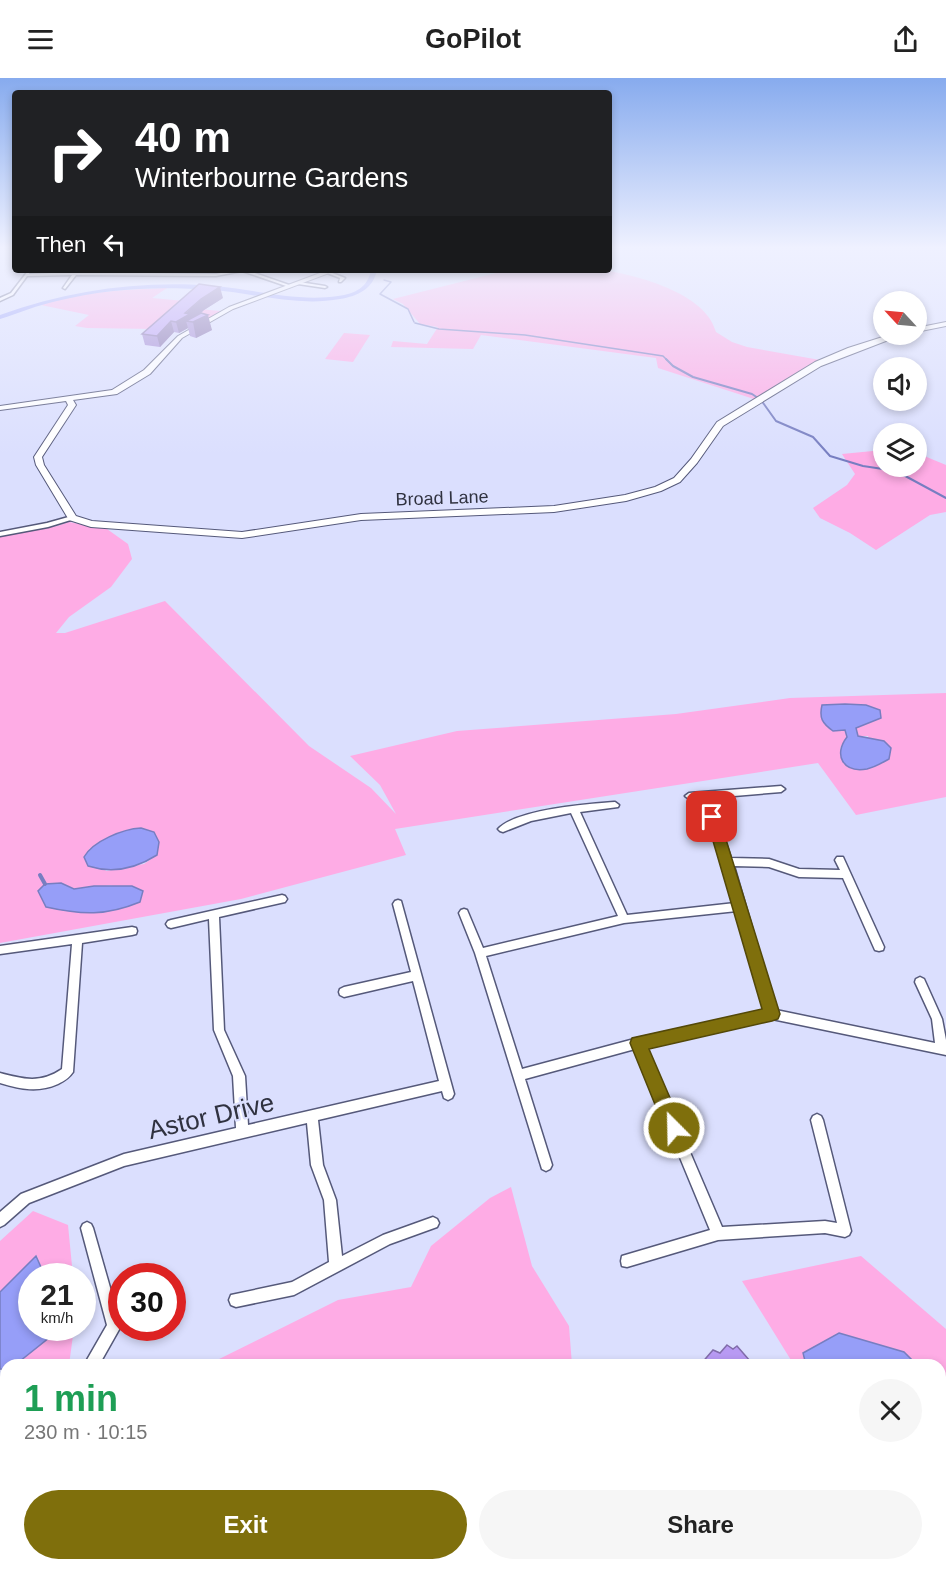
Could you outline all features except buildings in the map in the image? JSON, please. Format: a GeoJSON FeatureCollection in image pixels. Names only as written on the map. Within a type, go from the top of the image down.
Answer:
{"type":"FeatureCollection","features":[{"type":"Feature","properties":{"kind":"street"},"geometry":{"type":"LineString","coordinates":[[0,408],[114,392],[147,372],[186,333],[215,317]]}},
{"type":"Feature","properties":{"kind":"street"},"geometry":{"type":"LineString","coordinates":[[927,328],[946,324]]}},
{"type":"Feature","properties":{"kind":"street","name":"Broad Lane"},"geometry":{"type":"LineString","coordinates":[[72,518],[91,524],[231,535],[262,533],[361,517],[518,512],[584,506],[626,498],[668,485],[689,468],[720,424],[832,357],[873,343]]}},
{"type":"Feature","properties":{"kind":"street"},"geometry":{"type":"LineString","coordinates":[[0,534],[72,518],[40,465],[38,457],[72,405],[69,400]]}},
{"type":"Feature","properties":{"kind":"street"},"geometry":{"type":"LineString","coordinates":[[689,796],[781,789]]}},
{"type":"Feature","properties":{"kind":"street"},"geometry":{"type":"LineString","coordinates":[[705,795],[728,862],[739,907],[772,1014]]}},
{"type":"Feature","properties":{"kind":"street"},"geometry":{"type":"LineString","coordinates":[[503,829],[537,814],[615,805]]}},
{"type":"Feature","properties":{"kind":"street"},"geometry":{"type":"LineString","coordinates":[[574,809],[624,920]]}},
{"type":"Feature","properties":{"kind":"street"},"geometry":{"type":"LineString","coordinates":[[840,860],[879,947]]}},
{"type":"Feature","properties":{"kind":"street"},"geometry":{"type":"LineString","coordinates":[[728,862],[769,863],[799,873],[847,874]]}},
{"type":"Feature","properties":{"kind":"street"},"geometry":{"type":"LineString","coordinates":[[171,924],[282,899]]}},
{"type":"Feature","properties":{"kind":"street","name":"Astor Drive"},"geometry":{"type":"LineString","coordinates":[[0,1221],[25,1198],[66,1180],[124,1160],[312,1116],[447,1090],[399,904]]}},
{"type":"Feature","properties":{"kind":"street"},"geometry":{"type":"LineString","coordinates":[[480,953],[624,920],[739,907]]}},
{"type":"Feature","properties":{"kind":"street"},"geometry":{"type":"LineString","coordinates":[[214,914],[219,1030],[239,1076],[242,1132]]}},
{"type":"Feature","properties":{"kind":"street"},"geometry":{"type":"LineString","coordinates":[[464,914],[480,953],[546,1165]]}},
{"type":"Feature","properties":{"kind":"street"},"geometry":{"type":"LineString","coordinates":[[0,950],[132,931]]}},
{"type":"Feature","properties":{"kind":"street"},"geometry":{"type":"LineString","coordinates":[[0,1078],[27,1085],[54,1083],[67,1072],[77,939]]}},
{"type":"Feature","properties":{"kind":"street"},"geometry":{"type":"LineString","coordinates":[[344,992],[417,975]]}},
{"type":"Feature","properties":{"kind":"street"},"geometry":{"type":"LineString","coordinates":[[518,1075],[638,1043],[772,1014],[944,1050],[937,1020],[920,982]]}},
{"type":"Feature","properties":{"kind":"street"},"geometry":{"type":"LineString","coordinates":[[638,1043],[718,1234]]}},
{"type":"Feature","properties":{"kind":"street"},"geometry":{"type":"LineString","coordinates":[[312,1116],[317,1165],[330,1200],[336,1264]]}},
{"type":"Feature","properties":{"kind":"street"},"geometry":{"type":"LineString","coordinates":[[627,1262],[718,1234],[825,1227],[845,1231],[817,1120]]}},
{"type":"Feature","properties":{"kind":"street"},"geometry":{"type":"LineString","coordinates":[[236,1300],[294,1288],[387,1239],[433,1223]]}},
{"type":"Feature","properties":{"kind":"street"},"geometry":{"type":"LineString","coordinates":[[87,1228],[114,1326],[95,1359]]}},
{"type":"Feature","properties":{"kind":"shaded area"},"geometry":{"type":"Polygon","coordinates":[[[87,317],[212,317],[201,323],[156,329],[75,326],[87,317]]]}},
{"type":"Feature","properties":{"kind":"shaded area"},"geometry":{"type":"Polygon","coordinates":[[[414,317],[709,317],[716,332],[732,342],[747,347],[820,360],[757,400],[658,368],[656,358],[481,335],[473,349],[391,347],[393,341],[427,344],[438,327],[420,324],[414,317]]]}},
{"type":"Feature","properties":{"kind":"shaded area"},"geometry":{"type":"Polygon","coordinates":[[[344,333],[370,335],[353,362],[325,359],[344,333]]]}},
{"type":"Feature","properties":{"kind":"shaded area"},"geometry":{"type":"Polygon","coordinates":[[[873,451],[873,477],[927,477],[927,457],[946,465],[946,512],[930,515],[876,550],[850,533],[820,518],[813,508],[847,485],[855,474],[842,454],[873,451]]]}},
{"type":"Feature","properties":{"kind":"shaded area"},"geometry":{"type":"Polygon","coordinates":[[[69,522],[107,529],[128,544],[132,559],[111,587],[69,617],[56,633],[65,633],[165,601],[309,746],[371,788],[396,814],[380,785],[350,756],[457,731],[676,714],[790,698],[946,693],[946,797],[856,815],[818,763],[395,829],[406,855],[241,899],[0,943],[0,535],[69,522]],[[822,705],[845,730],[847,737],[840,748],[856,769],[877,765],[868,736],[858,736],[856,728],[881,718],[866,705],[822,705]],[[116,834],[89,849],[106,871],[144,864],[157,855],[116,834]],[[61,883],[45,884],[46,907],[113,885],[74,890],[61,883]]]}},
{"type":"Feature","properties":{"kind":"shaded area"},"geometry":{"type":"Polygon","coordinates":[[[511,1187],[532,1266],[569,1326],[572,1359],[219,1359],[338,1300],[411,1287],[431,1246],[490,1198],[511,1187]]]}},
{"type":"Feature","properties":{"kind":"shaded area"},"geometry":{"type":"Polygon","coordinates":[[[33,1211],[68,1225],[72,1263],[40,1263],[37,1256],[30,1263],[18,1263],[18,1274],[0,1292],[0,1241],[33,1211]]]}},
{"type":"Feature","properties":{"kind":"shaded area"},"geometry":{"type":"Polygon","coordinates":[[[861,1256],[946,1329],[946,1359],[911,1359],[904,1352],[803,1353],[804,1359],[790,1359],[742,1281],[861,1256]]]}},
{"type":"Feature","properties":{"kind":"shaded area"},"geometry":{"type":"Polygon","coordinates":[[[45,1341],[72,1341],[70,1359],[22,1359],[45,1341]]]}},
{"type":"Feature","properties":{"kind":"water"},"geometry":{"type":"Polygon","coordinates":[[[822,705],[866,705],[880,710],[881,718],[856,728],[858,736],[884,741],[891,748],[889,759],[867,769],[859,770],[846,765],[841,756],[841,750],[847,737],[845,730],[833,731],[821,717],[822,705]]]}},
{"type":"Feature","properties":{"kind":"water"},"geometry":{"type":"Polygon","coordinates":[[[141,828],[154,832],[159,842],[157,855],[124,869],[106,870],[88,866],[84,857],[94,846],[117,833],[141,828]]]}},
{"type":"Feature","properties":{"kind":"water"},"geometry":{"type":"Polygon","coordinates":[[[61,883],[74,889],[94,886],[132,886],[143,891],[140,902],[105,912],[71,912],[46,907],[38,891],[45,884],[61,883]]]}},
{"type":"Feature","properties":{"kind":"water"},"geometry":{"type":"Polygon","coordinates":[[[36,1256],[39,1263],[29,1263],[36,1256]]]}},
{"type":"Feature","properties":{"kind":"water"},"geometry":{"type":"Polygon","coordinates":[[[18,1274],[18,1341],[45,1341],[22,1359],[0,1359],[0,1292],[18,1274]]]}},
{"type":"Feature","properties":{"kind":"water"},"geometry":{"type":"Polygon","coordinates":[[[839,1333],[904,1352],[911,1359],[804,1359],[803,1353],[839,1333]]]}},
{"type":"Feature","properties":{"kind":"waterway"},"geometry":{"type":"LineString","coordinates":[[412,317],[414,322]]}},
{"type":"Feature","properties":{"kind":"waterway"},"geometry":{"type":"LineString","coordinates":[[415,323],[439,329],[525,335],[663,356],[673,366],[693,377],[752,394],[761,400],[776,421],[813,437],[830,456],[863,466],[896,471],[946,498]]}},
{"type":"Feature","properties":{"kind":"waterway"},"geometry":{"type":"LineString","coordinates":[[40,875],[45,884]]}},
{"type":"Feature","properties":{"kind":"route"},"geometry":{"type":"LineString","coordinates":[[674,1128],[638,1043],[772,1014],[739,907],[728,862],[712,817]]}}]}
